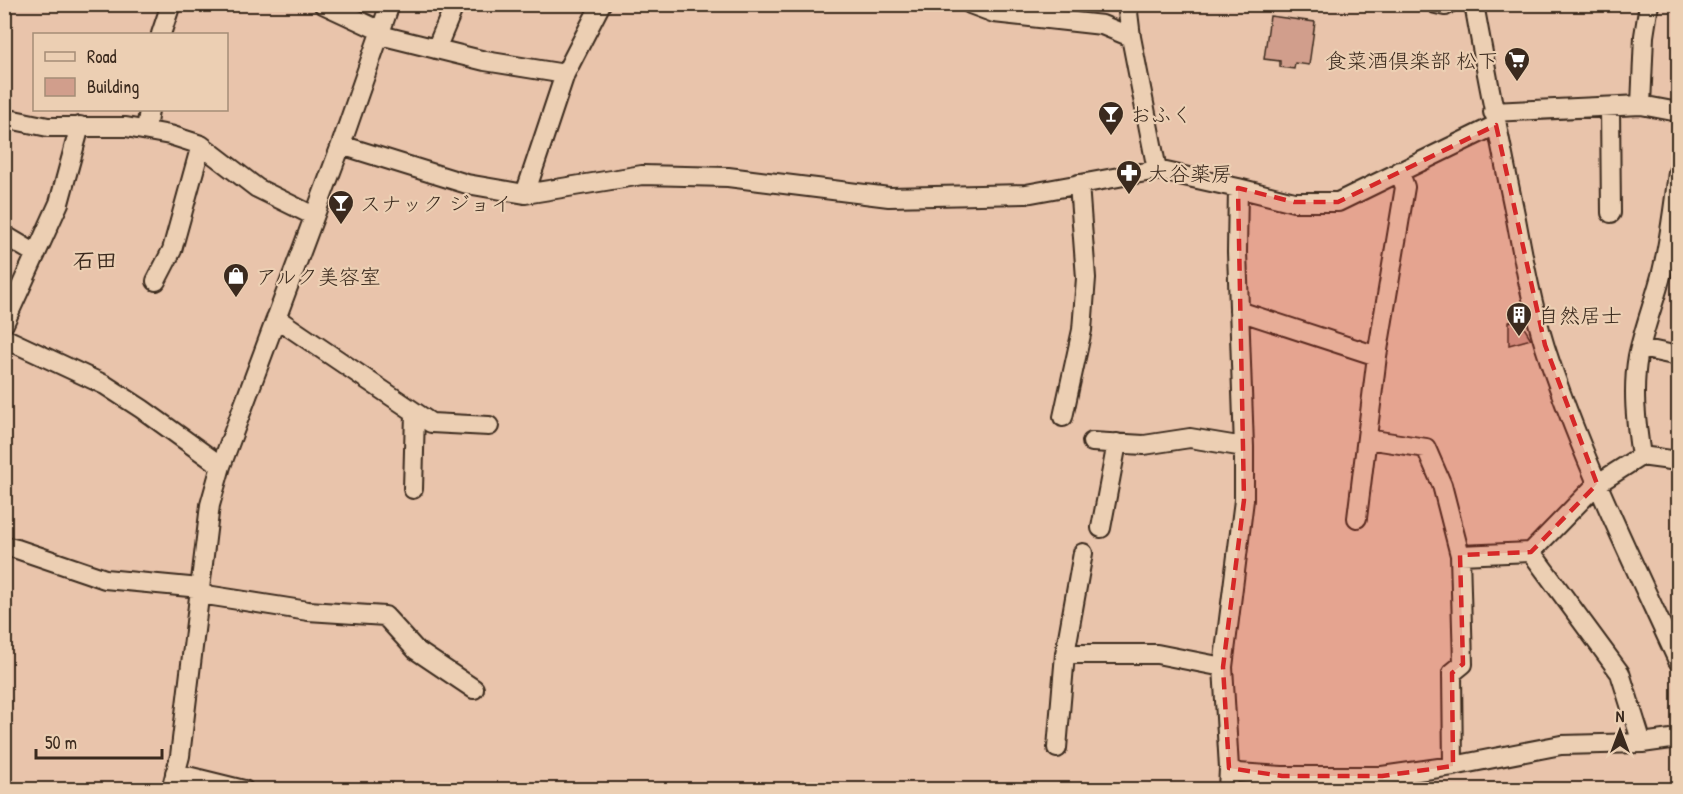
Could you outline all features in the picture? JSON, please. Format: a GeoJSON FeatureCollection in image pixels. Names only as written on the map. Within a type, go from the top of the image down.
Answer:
{"type":"FeatureCollection","features":[{"type":"Feature","properties":{"kind":"street"},"geometry":{"type":"LineString","coordinates":[[161,33],[171,4]]}},
{"type":"Feature","properties":{"kind":"street"},"geometry":{"type":"LineString","coordinates":[[323,4],[380,33],[436,50],[485,61],[565,74]]}},
{"type":"Feature","properties":{"kind":"street"},"geometry":{"type":"LineString","coordinates":[[244,789],[173,781],[180,756],[210,505],[221,466],[341,146],[390,4]]}},
{"type":"Feature","properties":{"kind":"street"},"geometry":{"type":"LineString","coordinates":[[436,50],[455,4]]}},
{"type":"Feature","properties":{"kind":"street"},"geometry":{"type":"LineString","coordinates":[[525,194],[565,74],[601,4]]}},
{"type":"Feature","properties":{"kind":"street"},"geometry":{"type":"LineString","coordinates":[[970,4],[994,13],[1054,12],[1102,25],[1131,37]]}},
{"type":"Feature","properties":{"kind":"street"},"geometry":{"type":"LineString","coordinates":[[1127,4],[1131,37],[1157,170]]}},
{"type":"Feature","properties":{"kind":"street"},"geometry":{"type":"LineString","coordinates":[[1436,4],[1445,6],[1448,4]]}},
{"type":"Feature","properties":{"kind":"street"},"geometry":{"type":"LineString","coordinates":[[1474,4],[1530,291],[1545,345],[1597,484],[1678,661]]}},
{"type":"Feature","properties":{"kind":"street"},"geometry":{"type":"LineString","coordinates":[[1641,105],[1644,36],[1649,4]]}},
{"type":"Feature","properties":{"kind":"street"},"geometry":{"type":"LineString","coordinates":[[341,146],[467,184],[525,194],[642,175],[728,177],[889,197],[1026,194],[1157,170],[1294,202],[1338,202],[1495,118],[1641,105],[1678,112]]}},
{"type":"Feature","properties":{"kind":"street"},"geometry":{"type":"LineString","coordinates":[[1610,107],[1611,213]]}},
{"type":"Feature","properties":{"kind":"street"},"geometry":{"type":"LineString","coordinates":[[146,130],[149,111]]}},
{"type":"Feature","properties":{"kind":"street"},"geometry":{"type":"LineString","coordinates":[[4,118],[48,127],[126,127],[170,135],[201,145],[257,188],[314,216]]}},
{"type":"Feature","properties":{"kind":"street"},"geometry":{"type":"LineString","coordinates":[[4,324],[59,203],[80,126]]}},
{"type":"Feature","properties":{"kind":"street"},"geometry":{"type":"LineString","coordinates":[[156,281],[172,250],[201,145]]}},
{"type":"Feature","properties":{"kind":"street"},"geometry":{"type":"LineString","coordinates":[[1357,518],[1377,356],[1405,187],[1399,171]]}},
{"type":"Feature","properties":{"kind":"street"},"geometry":{"type":"LineString","coordinates":[[1641,456],[1635,416],[1638,355],[1674,234],[1678,172]]}},
{"type":"Feature","properties":{"kind":"street"},"geometry":{"type":"LineString","coordinates":[[1063,417],[1082,330],[1086,278],[1079,184]]}},
{"type":"Feature","properties":{"kind":"street"},"geometry":{"type":"LineString","coordinates":[[1228,789],[1229,768],[1223,667],[1244,500],[1237,252],[1238,188]]}},
{"type":"Feature","properties":{"kind":"street"},"geometry":{"type":"LineString","coordinates":[[4,235],[36,254]]}},
{"type":"Feature","properties":{"kind":"street"},"geometry":{"type":"LineString","coordinates":[[1239,311],[1377,356]]}},
{"type":"Feature","properties":{"kind":"street"},"geometry":{"type":"LineString","coordinates":[[276,318],[431,423],[489,426]]}},
{"type":"Feature","properties":{"kind":"street"},"geometry":{"type":"LineString","coordinates":[[4,338],[105,385],[142,408],[221,466]]}},
{"type":"Feature","properties":{"kind":"street"},"geometry":{"type":"LineString","coordinates":[[1641,348],[1678,356]]}},
{"type":"Feature","properties":{"kind":"street"},"geometry":{"type":"LineString","coordinates":[[413,489],[415,413]]}},
{"type":"Feature","properties":{"kind":"street"},"geometry":{"type":"LineString","coordinates":[[1092,442],[1144,445],[1190,438],[1244,447]]}},
{"type":"Feature","properties":{"kind":"street"},"geometry":{"type":"LineString","coordinates":[[1367,439],[1426,448],[1442,485],[1460,555],[1463,664],[1452,673],[1453,766]]}},
{"type":"Feature","properties":{"kind":"street"},"geometry":{"type":"LineString","coordinates":[[1101,528],[1118,443]]}},
{"type":"Feature","properties":{"kind":"street"},"geometry":{"type":"LineString","coordinates":[[1460,555],[1531,552],[1597,484],[1641,456],[1678,461]]}},
{"type":"Feature","properties":{"kind":"street"},"geometry":{"type":"LineString","coordinates":[[4,546],[105,579],[200,591],[308,611],[385,616],[416,650],[474,689]]}},
{"type":"Feature","properties":{"kind":"street"},"geometry":{"type":"LineString","coordinates":[[1531,552],[1620,673],[1642,743]]}},
{"type":"Feature","properties":{"kind":"street"},"geometry":{"type":"LineString","coordinates":[[1057,748],[1065,654],[1083,553]]}},
{"type":"Feature","properties":{"kind":"street"},"geometry":{"type":"LineString","coordinates":[[1065,654],[1157,654],[1223,667]]}},
{"type":"Feature","properties":{"kind":"street"},"geometry":{"type":"LineString","coordinates":[[1229,768],[1238,773],[1282,776],[1382,776],[1453,766],[1560,745],[1642,743],[1678,738]]}},
{"type":"Feature","properties":{"kind":"highlighted area"},"geometry":{"type":"Polygon","coordinates":[[[1496,125],[1545,345],[1597,484],[1531,552],[1460,555],[1463,664],[1452,673],[1453,766],[1382,776],[1282,776],[1229,768],[1223,667],[1244,500],[1238,188],[1294,202],[1338,202],[1496,125]]]}},
{"type":"Feature","properties":{"kind":"building"},"geometry":{"type":"Polygon","coordinates":[[[1270,16],[1315,22],[1309,65],[1295,63],[1294,69],[1280,67],[1280,61],[1264,59],[1270,16]]]}},
{"type":"Feature","properties":{"kind":"building"},"geometry":{"type":"Polygon","coordinates":[[[1519,319],[1531,339],[1509,345],[1509,322],[1519,319]]]}},
{"type":"Feature","properties":{"kind":"place","name":"食菜酒倶楽部 松下"},"geometry":{"type":"Point","coordinates":[1517,83]}},
{"type":"Feature","properties":{"kind":"place","name":"おふく"},"geometry":{"type":"Point","coordinates":[1111,137]}},
{"type":"Feature","properties":{"kind":"place","name":"大谷薬房"},"geometry":{"type":"Point","coordinates":[1129,196]}},
{"type":"Feature","properties":{"kind":"place","name":"スナック ジョイ"},"geometry":{"type":"Point","coordinates":[341,226]}},
{"type":"Feature","properties":{"kind":"place","name":"アルク美容室"},"geometry":{"type":"Point","coordinates":[236,299]}},
{"type":"Feature","properties":{"kind":"place","name":"自然居士"},"geometry":{"type":"Point","coordinates":[1519,338]}},
{"type":"Feature","properties":{"kind":"district","name":"石田"},"geometry":{"type":"Point","coordinates":[95,260]}}]}
